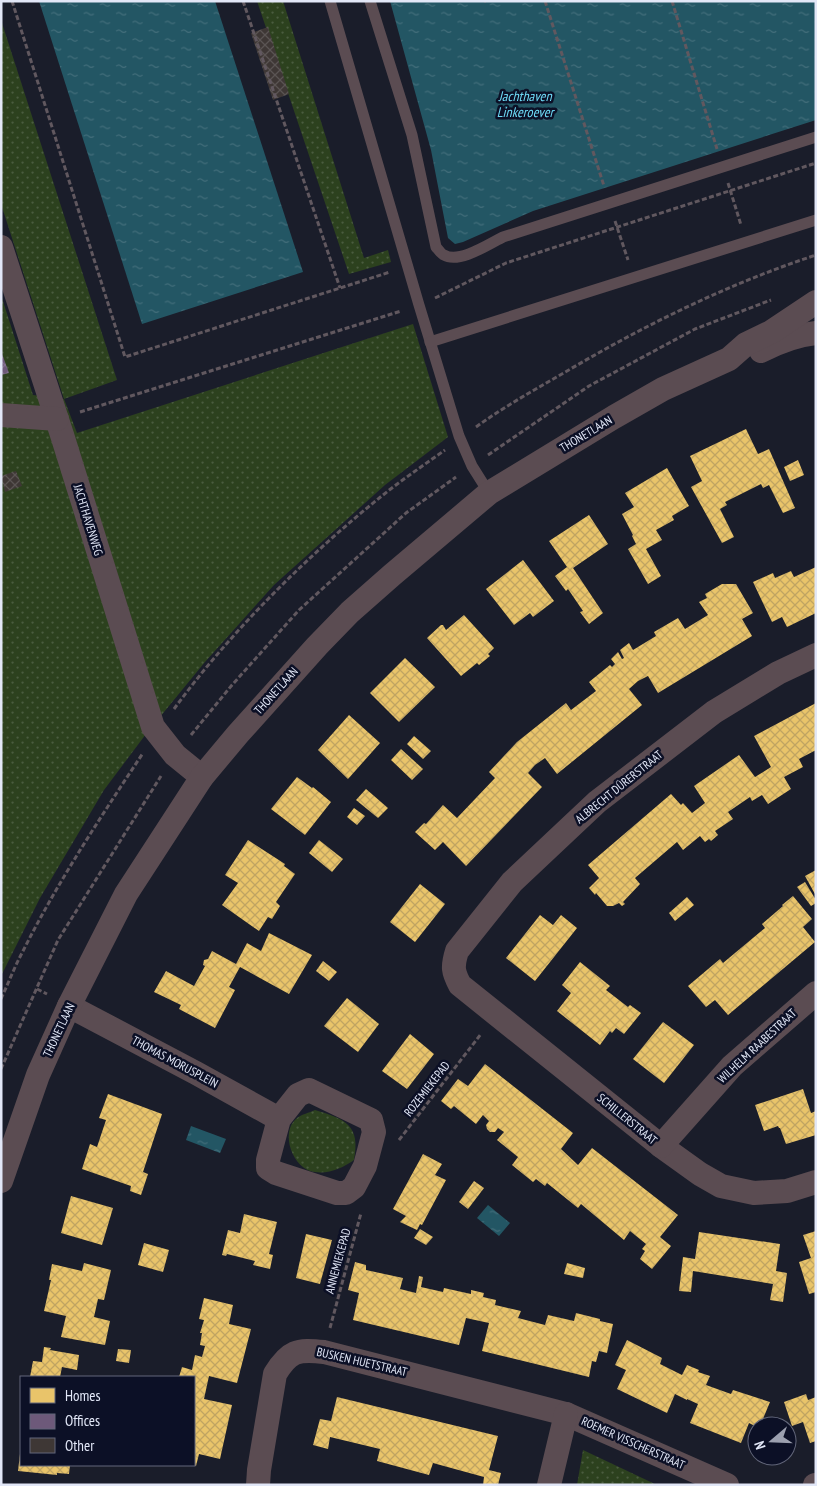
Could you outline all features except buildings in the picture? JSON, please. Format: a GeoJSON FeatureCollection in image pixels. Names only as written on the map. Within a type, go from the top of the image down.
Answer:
{"type":"FeatureCollection","features":[{"type":"Feature","properties":{"kind":"street","name":"JACHTHAVENWEG"},"geometry":{"type":"LineString","coordinates":[[1,247],[153,727],[175,755],[202,777]]}},
{"type":"Feature","properties":{"kind":"street","name":"THONETLAAN"},"geometry":{"type":"LineString","coordinates":[[1,1180],[38,1075],[69,1006],[126,894],[202,777],[317,646],[350,612],[443,531],[489,494],[663,389],[729,359],[746,344],[771,332],[816,302]]}},
{"type":"Feature","properties":{"kind":"street","name":"THONETLAAN"},"geometry":{"type":"LineString","coordinates":[[729,359],[752,356],[776,343],[816,333]]}},
{"type":"Feature","properties":{"kind":"street"},"geometry":{"type":"LineString","coordinates":[[1,415],[57,419]]}},
{"type":"Feature","properties":{"kind":"street","name":"ALBRECHT DÜRERSTRAAT"},"geometry":{"type":"LineString","coordinates":[[460,986],[454,973],[453,962],[457,952],[512,882],[597,802],[714,712],[778,673],[816,656]]}},
{"type":"Feature","properties":{"kind":"street","name":"SCHILLERSTRAAT"},"geometry":{"type":"LineString","coordinates":[[460,986],[661,1146],[700,1174],[721,1186],[754,1193],[787,1191],[816,1182]]}},
{"type":"Feature","properties":{"kind":"street","name":"WILHELM RAABESTRAAT"},"geometry":{"type":"LineString","coordinates":[[661,1146],[732,1066],[816,994]]}},
{"type":"Feature","properties":{"kind":"street","name":"THOMAS MORUSPLEIN"},"geometry":{"type":"LineString","coordinates":[[69,1006],[279,1119]]}},
{"type":"Feature","properties":{"kind":"street"},"geometry":{"type":"LineString","coordinates":[[309,1090],[370,1120],[374,1132],[365,1166],[354,1187],[346,1194],[337,1193],[276,1173],[268,1168],[268,1160],[279,1119],[298,1095],[309,1090]]}},
{"type":"Feature","properties":{"kind":"street","name":"BUSKEN HUETSTRAAT"},"geometry":{"type":"LineString","coordinates":[[258,1485],[275,1374],[283,1362],[293,1354],[307,1350],[324,1352],[566,1414]]}},
{"type":"Feature","properties":{"kind":"street"},"geometry":{"type":"LineString","coordinates":[[549,1485],[566,1414]]}},
{"type":"Feature","properties":{"kind":"street","name":"ROEMER VISSCHERSTRAAT"},"geometry":{"type":"LineString","coordinates":[[566,1414],[727,1485]]}},
{"type":"Feature","properties":{"kind":"lane"},"geometry":{"type":"LineString","coordinates":[[330,1],[407,266],[459,436],[472,466],[489,494]]}},
{"type":"Feature","properties":{"kind":"lane"},"geometry":{"type":"LineString","coordinates":[[370,1],[412,135],[436,247],[445,256],[456,258],[470,254],[503,237],[816,137]]}},
{"type":"Feature","properties":{"kind":"lane"},"geometry":{"type":"LineString","coordinates":[[430,342],[816,220]]}},
{"type":"Feature","properties":{"kind":"path"},"geometry":{"type":"LineString","coordinates":[[12,1],[125,357],[407,266]]}},
{"type":"Feature","properties":{"kind":"path"},"geometry":{"type":"LineString","coordinates":[[243,1],[340,288]]}},
{"type":"Feature","properties":{"kind":"path"},"geometry":{"type":"LineString","coordinates":[[545,1],[633,278]]}},
{"type":"Feature","properties":{"kind":"path"},"geometry":{"type":"LineString","coordinates":[[672,1],[747,242]]}},
{"type":"Feature","properties":{"kind":"path"},"geometry":{"type":"LineString","coordinates":[[57,419],[419,305],[506,263],[816,164]]}},
{"type":"Feature","properties":{"kind":"path","name":"ROZEMIEKEPAD"},"geometry":{"type":"LineString","coordinates":[[396,1144],[496,1014]]}},
{"type":"Feature","properties":{"kind":"path","name":"ANNEMIEKEPAD"},"geometry":{"type":"LineString","coordinates":[[324,1352],[361,1212]]}},
{"type":"Feature","properties":{"kind":"green space"},"geometry":{"type":"Polygon","coordinates":[[[257,1],[283,1],[364,258],[388,250],[391,262],[349,274],[257,1]]]}},
{"type":"Feature","properties":{"kind":"green space"},"geometry":{"type":"Polygon","coordinates":[[[1,20],[117,380],[64,399],[1,204],[1,20]]]}},
{"type":"Feature","properties":{"kind":"green space"},"geometry":{"type":"Polygon","coordinates":[[[1,295],[33,395],[64,399],[77,433],[413,324],[448,437],[385,485],[274,585],[205,662],[146,734],[104,790],[40,898],[1,976],[1,295]]]}},
{"type":"Feature","properties":{"kind":"green space"},"geometry":{"type":"Polygon","coordinates":[[[315,1110],[335,1117],[348,1125],[353,1131],[356,1148],[354,1160],[336,1170],[315,1172],[307,1170],[300,1165],[291,1150],[289,1132],[292,1124],[297,1118],[315,1110]]]}},
{"type":"Feature","properties":{"kind":"green space"},"geometry":{"type":"Polygon","coordinates":[[[583,1450],[657,1485],[577,1485],[583,1450]]]}},
{"type":"Feature","properties":{"kind":"water"},"geometry":{"type":"Polygon","coordinates":[[[39,1],[215,1],[303,272],[142,324],[39,1]]]}},
{"type":"Feature","properties":{"kind":"water","name":"Jachthaven Linkeroever"},"geometry":{"type":"Polygon","coordinates":[[[390,1],[816,1],[816,120],[533,211],[455,244],[448,238],[431,150],[390,1]]]}},
{"type":"Feature","properties":{"kind":"water"},"geometry":{"type":"Polygon","coordinates":[[[191,1126],[226,1139],[220,1153],[186,1140],[191,1126]]]}},
{"type":"Feature","properties":{"kind":"water"},"geometry":{"type":"Polygon","coordinates":[[[488,1205],[510,1223],[499,1236],[477,1218],[488,1205]]]}}]}
